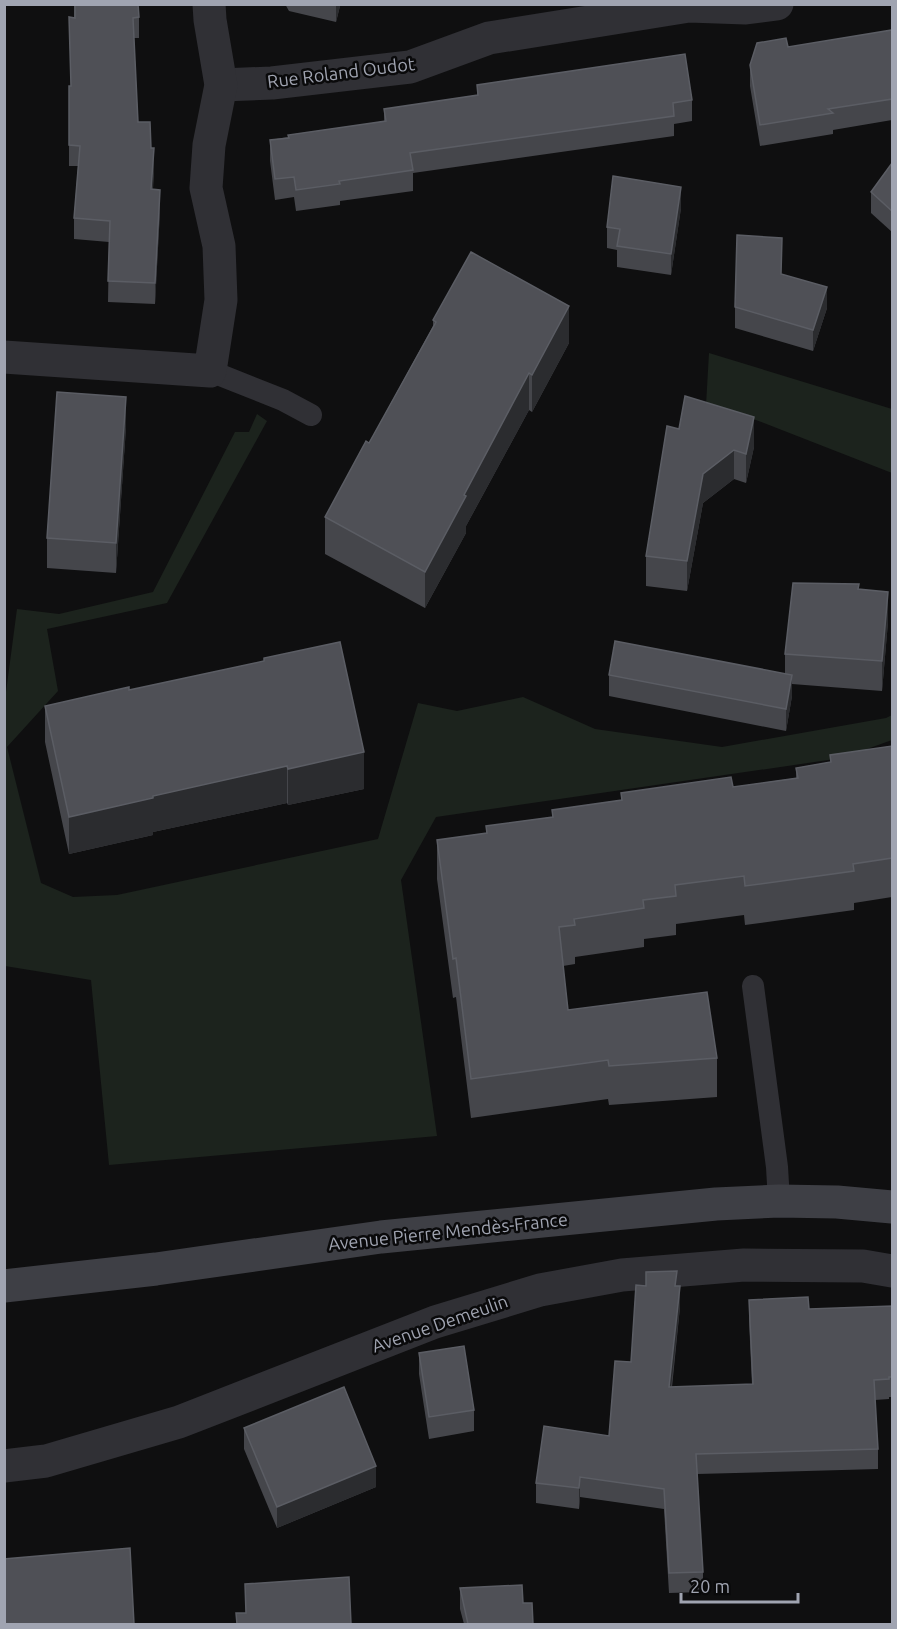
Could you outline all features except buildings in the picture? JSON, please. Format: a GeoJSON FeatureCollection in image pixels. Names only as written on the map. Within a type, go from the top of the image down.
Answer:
{"type":"FeatureCollection","features":[{"type":"Feature","properties":{"kind":"street"},"geometry":{"type":"LineString","coordinates":[[4,357],[210,371],[221,300],[219,246],[206,188],[209,145],[222,85],[209,4]]}},
{"type":"Feature","properties":{"kind":"street","name":"Rue Roland Oudot"},"geometry":{"type":"LineString","coordinates":[[222,85],[272,83],[411,67],[489,38],[688,6],[746,8],[777,4]]}},
{"type":"Feature","properties":{"kind":"street","name":"Avenue Pierre Mendès-France"},"geometry":{"type":"LineString","coordinates":[[4,1286],[156,1269],[381,1237],[716,1203],[837,1202],[892,1207]]}},
{"type":"Feature","properties":{"kind":"street","name":"Avenue Demeulin"},"geometry":{"type":"LineString","coordinates":[[4,1466],[46,1461],[179,1422],[435,1322],[540,1290],[622,1275],[744,1265],[863,1266],[892,1271]]}},
{"type":"Feature","properties":{"kind":"lane"},"geometry":{"type":"LineString","coordinates":[[210,371],[283,400],[311,415]]}},
{"type":"Feature","properties":{"kind":"lane"},"geometry":{"type":"LineString","coordinates":[[753,986],[777,1167],[779,1201]]}},
{"type":"Feature","properties":{"kind":"shaded area"},"geometry":{"type":"Polygon","coordinates":[[[709,353],[892,409],[892,473],[756,420],[706,405],[709,353]]]}},
{"type":"Feature","properties":{"kind":"shaded area"},"geometry":{"type":"Polygon","coordinates":[[[257,414],[267,421],[167,603],[47,629],[58,691],[7,747],[41,883],[73,897],[117,895],[378,839],[418,703],[457,711],[523,697],[595,729],[722,747],[886,718],[892,715],[892,740],[842,758],[436,817],[401,880],[437,1136],[109,1165],[91,980],[5,966],[4,707],[17,609],[59,614],[153,592],[235,432],[249,432],[257,414]]]}}]}
